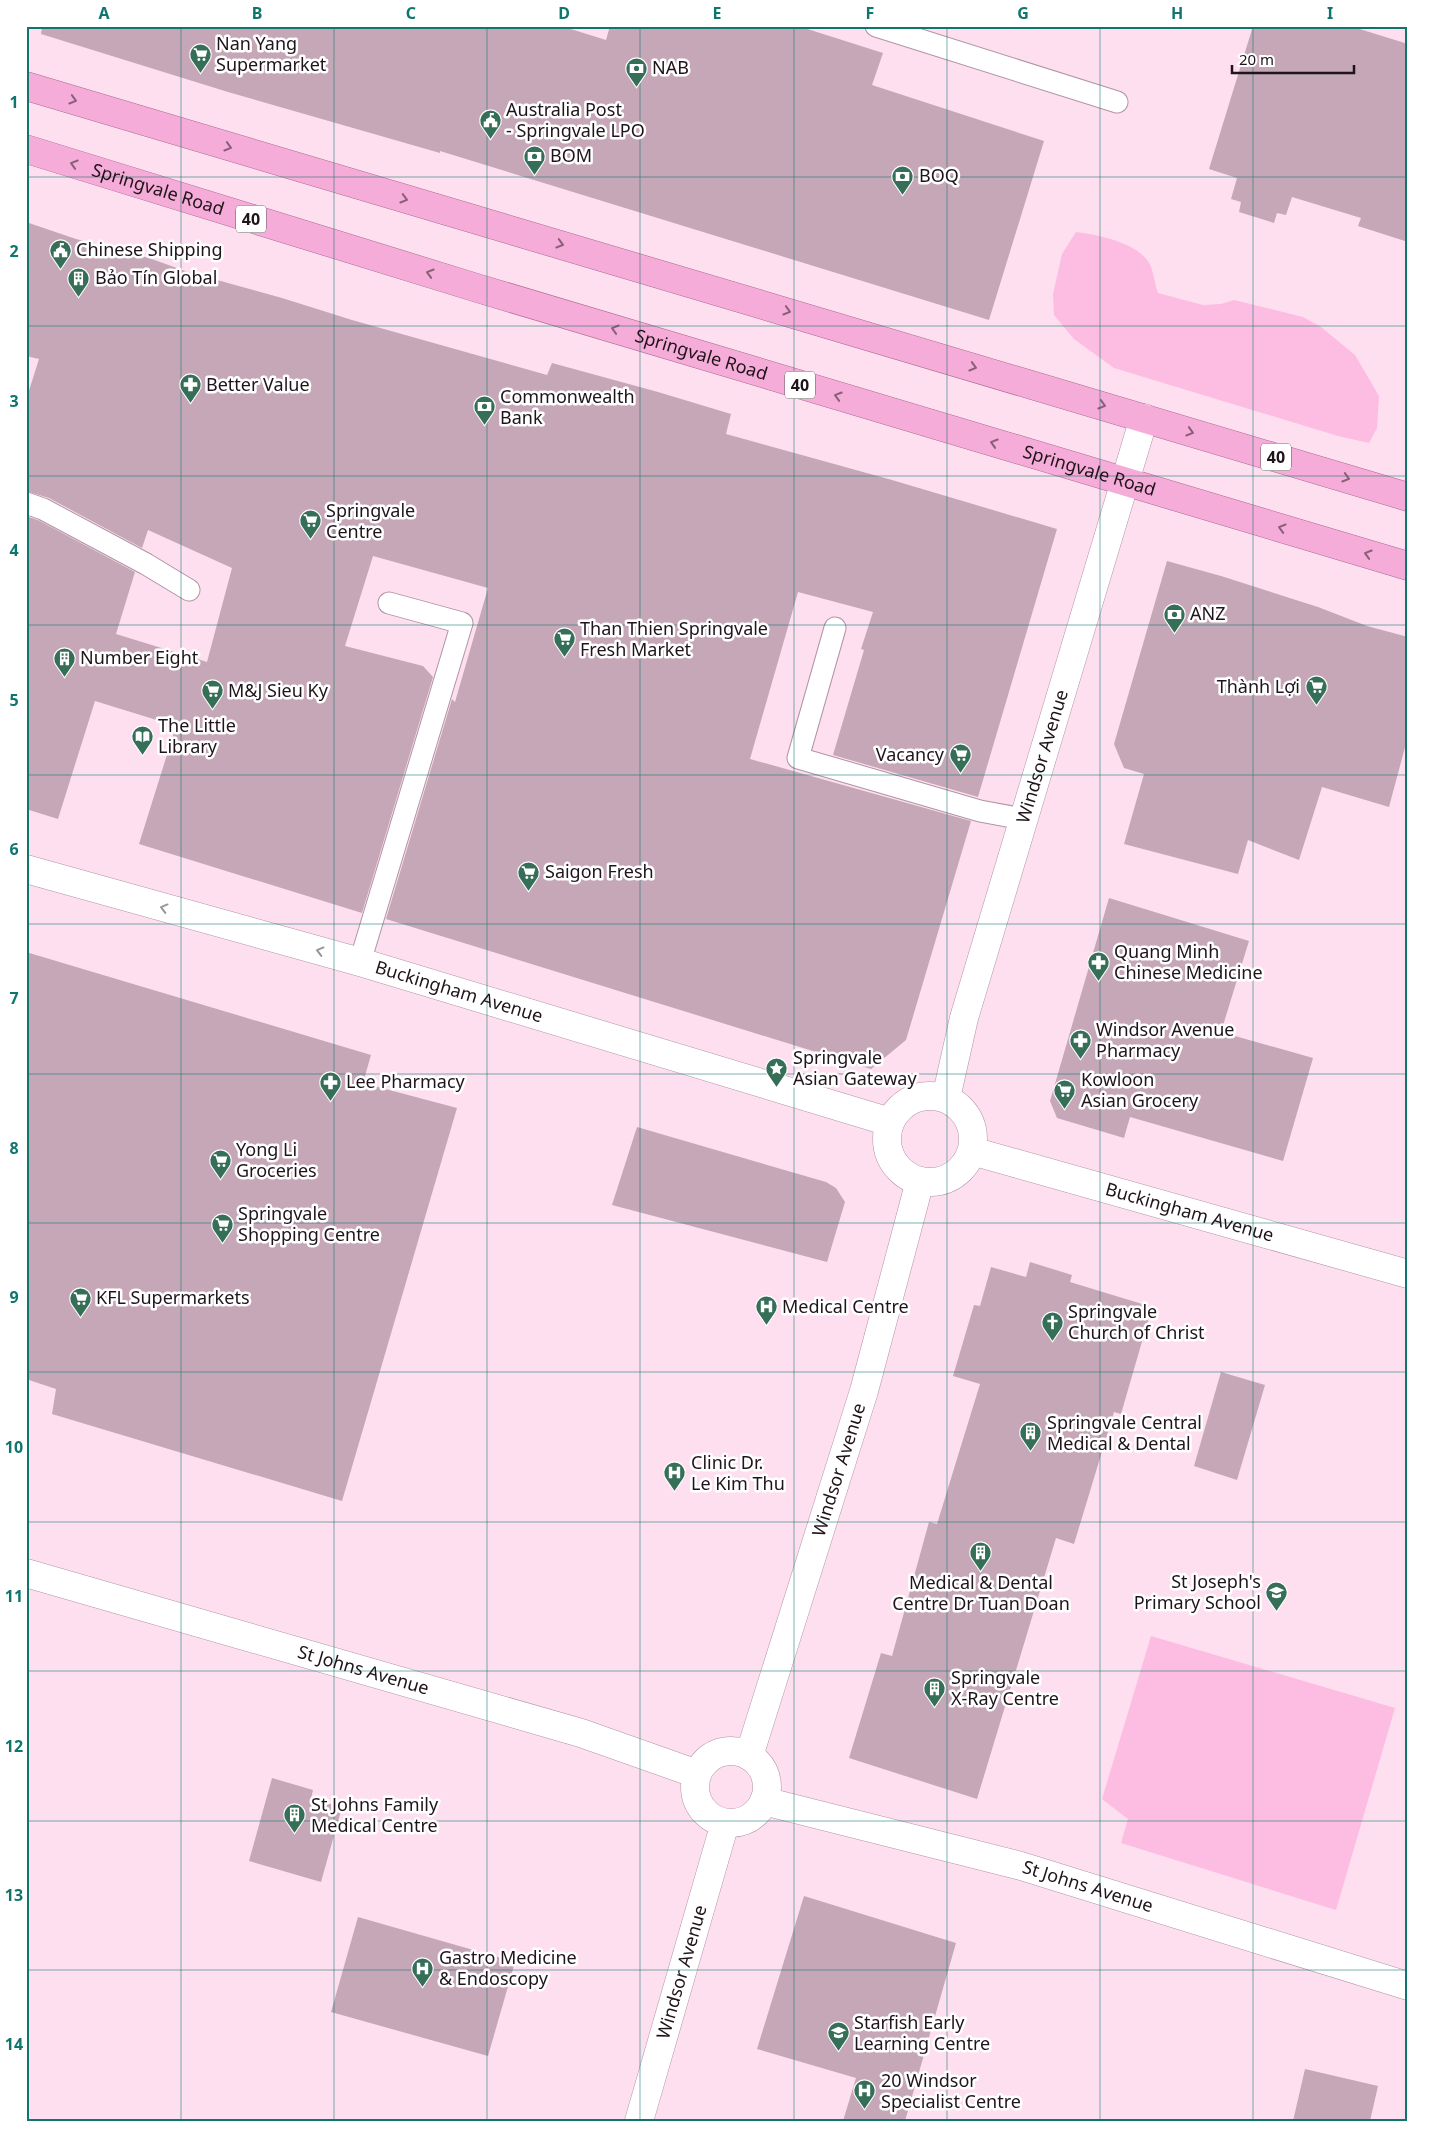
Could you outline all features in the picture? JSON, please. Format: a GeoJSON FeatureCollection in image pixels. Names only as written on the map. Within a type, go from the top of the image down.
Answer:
{"type":"FeatureCollection","features":[{"type":"Feature","properties":{"kind":"highway","name":"40"},"geometry":{"type":"LineString","coordinates":[[26,86],[1408,497]]}},
{"type":"Feature","properties":{"kind":"highway","name":"Springvale Road"},"geometry":{"type":"LineString","coordinates":[[26,149],[476,288],[1408,566]]}},
{"type":"Feature","properties":{"kind":"street","name":"Windsor Avenue"},"geometry":{"type":"LineString","coordinates":[[946,1098],[964,1018],[1144,418]]}},
{"type":"Feature","properties":{"kind":"street","name":"Buckingham Avenue"},"geometry":{"type":"LineString","coordinates":[[26,869],[360,962],[890,1122]]}},
{"type":"Feature","properties":{"kind":"street"},"geometry":{"type":"LineString","coordinates":[[933,1095],[946,1098],[957,1104],[966,1114],[974,1138],[972,1151],[966,1162],[957,1172],[946,1179],[932,1182],[920,1181],[908,1176],[891,1158],[887,1146],[890,1122],[897,1110],[914,1099],[933,1095]]}},
{"type":"Feature","properties":{"kind":"street","name":"Buckingham Avenue"},"geometry":{"type":"LineString","coordinates":[[972,1151],[1408,1274]]}},
{"type":"Feature","properties":{"kind":"street","name":"Windsor Avenue"},"geometry":{"type":"LineString","coordinates":[[749,1756],[864,1391],[920,1181]]}},
{"type":"Feature","properties":{"kind":"street","name":"St Johns Avenue"},"geometry":{"type":"LineString","coordinates":[[26,1574],[581,1733],[697,1774]]}},
{"type":"Feature","properties":{"kind":"street"},"geometry":{"type":"LineString","coordinates":[[724,1752],[737,1752],[749,1756],[758,1764],[765,1775],[767,1788],[764,1801],[758,1811],[749,1819],[737,1823],[725,1823],[715,1820],[706,1814],[696,1796],[697,1774],[713,1756],[724,1752]]}},
{"type":"Feature","properties":{"kind":"street","name":"St Johns Avenue"},"geometry":{"type":"LineString","coordinates":[[764,1801],[1021,1866],[1408,1986]]}},
{"type":"Feature","properties":{"kind":"street","name":"Windsor Avenue"},"geometry":{"type":"LineString","coordinates":[[639,2121],[725,1823]]}},
{"type":"Feature","properties":{"kind":"lane"},"geometry":{"type":"LineString","coordinates":[[876,26],[1117,102]]}},
{"type":"Feature","properties":{"kind":"lane"},"geometry":{"type":"LineString","coordinates":[[26,503],[43,509],[146,564],[189,590]]}},
{"type":"Feature","properties":{"kind":"lane"},"geometry":{"type":"LineString","coordinates":[[360,962],[462,623],[389,603]]}},
{"type":"Feature","properties":{"kind":"lane"},"geometry":{"type":"LineString","coordinates":[[835,628],[798,758],[980,810],[1023,819]]}},
{"type":"Feature","properties":{"kind":"shaded area"},"geometry":{"type":"Polygon","coordinates":[[[1076,232],[1107,238],[1139,252],[1151,267],[1158,293],[1203,305],[1221,304],[1234,300],[1303,317],[1321,327],[1355,355],[1379,396],[1377,428],[1369,443],[1338,436],[1114,368],[1074,339],[1054,315],[1053,294],[1062,254],[1076,232]]]}},
{"type":"Feature","properties":{"kind":"shaded area"},"geometry":{"type":"Polygon","coordinates":[[[1151,1636],[1395,1708],[1336,1910],[1121,1843],[1128,1819],[1102,1799],[1151,1636]]]}},
{"type":"Feature","properties":{"kind":"building"},"geometry":{"type":"Polygon","coordinates":[[[42,26],[561,26],[606,40],[610,26],[798,26],[883,53],[872,85],[1044,141],[989,320],[440,151],[440,153],[228,92],[41,34],[42,26]]]}},
{"type":"Feature","properties":{"kind":"building"},"geometry":{"type":"Polygon","coordinates":[[[1253,26],[1350,26],[1408,44],[1408,242],[1358,226],[1361,218],[1292,197],[1286,215],[1277,213],[1274,223],[1239,212],[1241,202],[1231,199],[1237,178],[1209,169],[1253,26]]]}},
{"type":"Feature","properties":{"kind":"building"},"geometry":{"type":"Polygon","coordinates":[[[26,222],[76,239],[149,258],[188,272],[547,375],[552,363],[658,392],[731,414],[726,434],[892,480],[1057,529],[978,797],[833,755],[864,650],[861,649],[873,612],[798,592],[750,759],[971,821],[906,1040],[871,1069],[386,919],[452,699],[455,702],[488,588],[373,556],[345,646],[423,666],[433,677],[362,913],[139,844],[176,726],[95,701],[58,819],[26,809],[26,516],[38,520],[135,572],[116,634],[207,662],[232,568],[148,530],[142,548],[49,498],[26,491],[26,400],[39,359],[26,356],[26,222]]]}},
{"type":"Feature","properties":{"kind":"building"},"geometry":{"type":"Polygon","coordinates":[[[1167,561],[1221,576],[1318,607],[1367,626],[1408,637],[1408,736],[1389,807],[1322,787],[1299,860],[1248,840],[1238,874],[1124,844],[1144,774],[1124,768],[1114,744],[1167,561]]]}},
{"type":"Feature","properties":{"kind":"building"},"geometry":{"type":"Polygon","coordinates":[[[1109,898],[1249,941],[1221,1032],[1313,1058],[1283,1161],[1130,1117],[1124,1138],[1057,1118],[1050,1101],[1109,898]]]}},
{"type":"Feature","properties":{"kind":"building","name":"Springvale Shopping Centre"},"geometry":{"type":"Polygon","coordinates":[[[26,952],[371,1055],[363,1083],[457,1108],[342,1501],[52,1414],[56,1389],[26,1379],[26,952]]]}},
{"type":"Feature","properties":{"kind":"building"},"geometry":{"type":"Polygon","coordinates":[[[637,1127],[826,1182],[836,1188],[845,1202],[827,1262],[612,1205],[637,1127]]]}},
{"type":"Feature","properties":{"kind":"building"},"geometry":{"type":"Polygon","coordinates":[[[1030,1262],[1072,1275],[1070,1282],[1152,1307],[1121,1414],[1114,1412],[1074,1544],[1056,1538],[977,1799],[849,1758],[881,1653],[892,1656],[929,1522],[937,1524],[980,1384],[953,1376],[974,1305],[980,1306],[991,1267],[1026,1277],[1030,1262]]]}},
{"type":"Feature","properties":{"kind":"building"},"geometry":{"type":"Polygon","coordinates":[[[1221,1372],[1265,1385],[1237,1480],[1194,1466],[1221,1372]]]}},
{"type":"Feature","properties":{"kind":"building","name":"St Johns Family Medical Centre"},"geometry":{"type":"Polygon","coordinates":[[[272,1778],[313,1790],[311,1799],[342,1807],[321,1882],[249,1861],[272,1778]]]}},
{"type":"Feature","properties":{"kind":"building"},"geometry":{"type":"Polygon","coordinates":[[[804,1896],[956,1943],[905,2121],[843,2121],[856,2078],[757,2049],[804,1896]]]}},
{"type":"Feature","properties":{"kind":"building","name":"Gastro Medicine & Endoscopy"},"geometry":{"type":"Polygon","coordinates":[[[358,1917],[515,1962],[488,2056],[331,2012],[358,1917]]]}},
{"type":"Feature","properties":{"kind":"building"},"geometry":{"type":"Polygon","coordinates":[[[1305,2069],[1378,2086],[1370,2121],[1293,2121],[1305,2069]]]}},
{"type":"Feature","properties":{"kind":"place","name":"Nan Yang Supermarket"},"geometry":{"type":"Point","coordinates":[200,73]}},
{"type":"Feature","properties":{"kind":"place","name":"NAB"},"geometry":{"type":"Point","coordinates":[636,87]}},
{"type":"Feature","properties":{"kind":"place","name":"Australia Post - Springvale LPO"},"geometry":{"type":"Point","coordinates":[490,139]}},
{"type":"Feature","properties":{"kind":"place","name":"BOM"},"geometry":{"type":"Point","coordinates":[534,175]}},
{"type":"Feature","properties":{"kind":"place","name":"BOQ"},"geometry":{"type":"Point","coordinates":[903,195]}},
{"type":"Feature","properties":{"kind":"place","name":"Chinese Shipping"},"geometry":{"type":"Point","coordinates":[60,269]}},
{"type":"Feature","properties":{"kind":"place","name":"Bảo Tín Global"},"geometry":{"type":"Point","coordinates":[79,297]}},
{"type":"Feature","properties":{"kind":"place","name":"Better Value"},"geometry":{"type":"Point","coordinates":[190,404]}},
{"type":"Feature","properties":{"kind":"place","name":"Commonwealth Bank"},"geometry":{"type":"Point","coordinates":[484,426]}},
{"type":"Feature","properties":{"kind":"place","name":"Springvale Centre"},"geometry":{"type":"Point","coordinates":[310,540]}},
{"type":"Feature","properties":{"kind":"place","name":"ANZ"},"geometry":{"type":"Point","coordinates":[1174,633]}},
{"type":"Feature","properties":{"kind":"place","name":"Than Thien Springvale Fresh Market"},"geometry":{"type":"Point","coordinates":[564,658]}},
{"type":"Feature","properties":{"kind":"place","name":"Number Eight"},"geometry":{"type":"Point","coordinates":[64,677]}},
{"type":"Feature","properties":{"kind":"place","name":"Thành Lợi"},"geometry":{"type":"Point","coordinates":[1316,706]}},
{"type":"Feature","properties":{"kind":"place","name":"M&J Sieu Ky"},"geometry":{"type":"Point","coordinates":[212,710]}},
{"type":"Feature","properties":{"kind":"place","name":"The Little Library"},"geometry":{"type":"Point","coordinates":[142,755]}},
{"type":"Feature","properties":{"kind":"place","name":"Vacancy"},"geometry":{"type":"Point","coordinates":[960,774]}},
{"type":"Feature","properties":{"kind":"place","name":"Saigon Fresh"},"geometry":{"type":"Point","coordinates":[529,891]}},
{"type":"Feature","properties":{"kind":"place","name":"Quang Minh Chinese Medicine"},"geometry":{"type":"Point","coordinates":[1098,981]}},
{"type":"Feature","properties":{"kind":"place","name":"Windsor Avenue Pharmacy"},"geometry":{"type":"Point","coordinates":[1080,1059]}},
{"type":"Feature","properties":{"kind":"place","name":"Springvale Asian Gateway"},"geometry":{"type":"Point","coordinates":[777,1087]}},
{"type":"Feature","properties":{"kind":"place","name":"Lee Pharmacy"},"geometry":{"type":"Point","coordinates":[330,1101]}},
{"type":"Feature","properties":{"kind":"place","name":"Kowloon Asian Grocery"},"geometry":{"type":"Point","coordinates":[1065,1109]}},
{"type":"Feature","properties":{"kind":"place","name":"Yong Li Groceries"},"geometry":{"type":"Point","coordinates":[220,1179]}},
{"type":"Feature","properties":{"kind":"place","name":"Springvale Shopping Centre"},"geometry":{"type":"Point","coordinates":[222,1243]}},
{"type":"Feature","properties":{"kind":"place","name":"KFL Supermarkets"},"geometry":{"type":"Point","coordinates":[80,1317]}},
{"type":"Feature","properties":{"kind":"place","name":"Medical Centre"},"geometry":{"type":"Point","coordinates":[766,1326]}},
{"type":"Feature","properties":{"kind":"place","name":"Springvale Church of Christ"},"geometry":{"type":"Point","coordinates":[1052,1341]}},
{"type":"Feature","properties":{"kind":"place","name":"Springvale Central Medical & Dental"},"geometry":{"type":"Point","coordinates":[1031,1452]}},
{"type":"Feature","properties":{"kind":"place","name":"Clinic Dr. Le Kim Thu"},"geometry":{"type":"Point","coordinates":[675,1492]}},
{"type":"Feature","properties":{"kind":"place","name":"Medical & Dental Centre Dr Tuan Doan"},"geometry":{"type":"Point","coordinates":[981,1572]}},
{"type":"Feature","properties":{"kind":"place","name":"St Joseph's Primary School"},"geometry":{"type":"Point","coordinates":[1277,1611]}},
{"type":"Feature","properties":{"kind":"place","name":"Springvale X-Ray Centre"},"geometry":{"type":"Point","coordinates":[935,1707]}},
{"type":"Feature","properties":{"kind":"place","name":"St Johns Family Medical Centre"},"geometry":{"type":"Point","coordinates":[295,1834]}},
{"type":"Feature","properties":{"kind":"place","name":"Gastro Medicine & Endoscopy"},"geometry":{"type":"Point","coordinates":[423,1987]}},
{"type":"Feature","properties":{"kind":"place","name":"Starfish Early Learning Centre"},"geometry":{"type":"Point","coordinates":[838,2052]}},
{"type":"Feature","properties":{"kind":"place","name":"20 Windsor Specialist Centre"},"geometry":{"type":"Point","coordinates":[865,2110]}}]}
